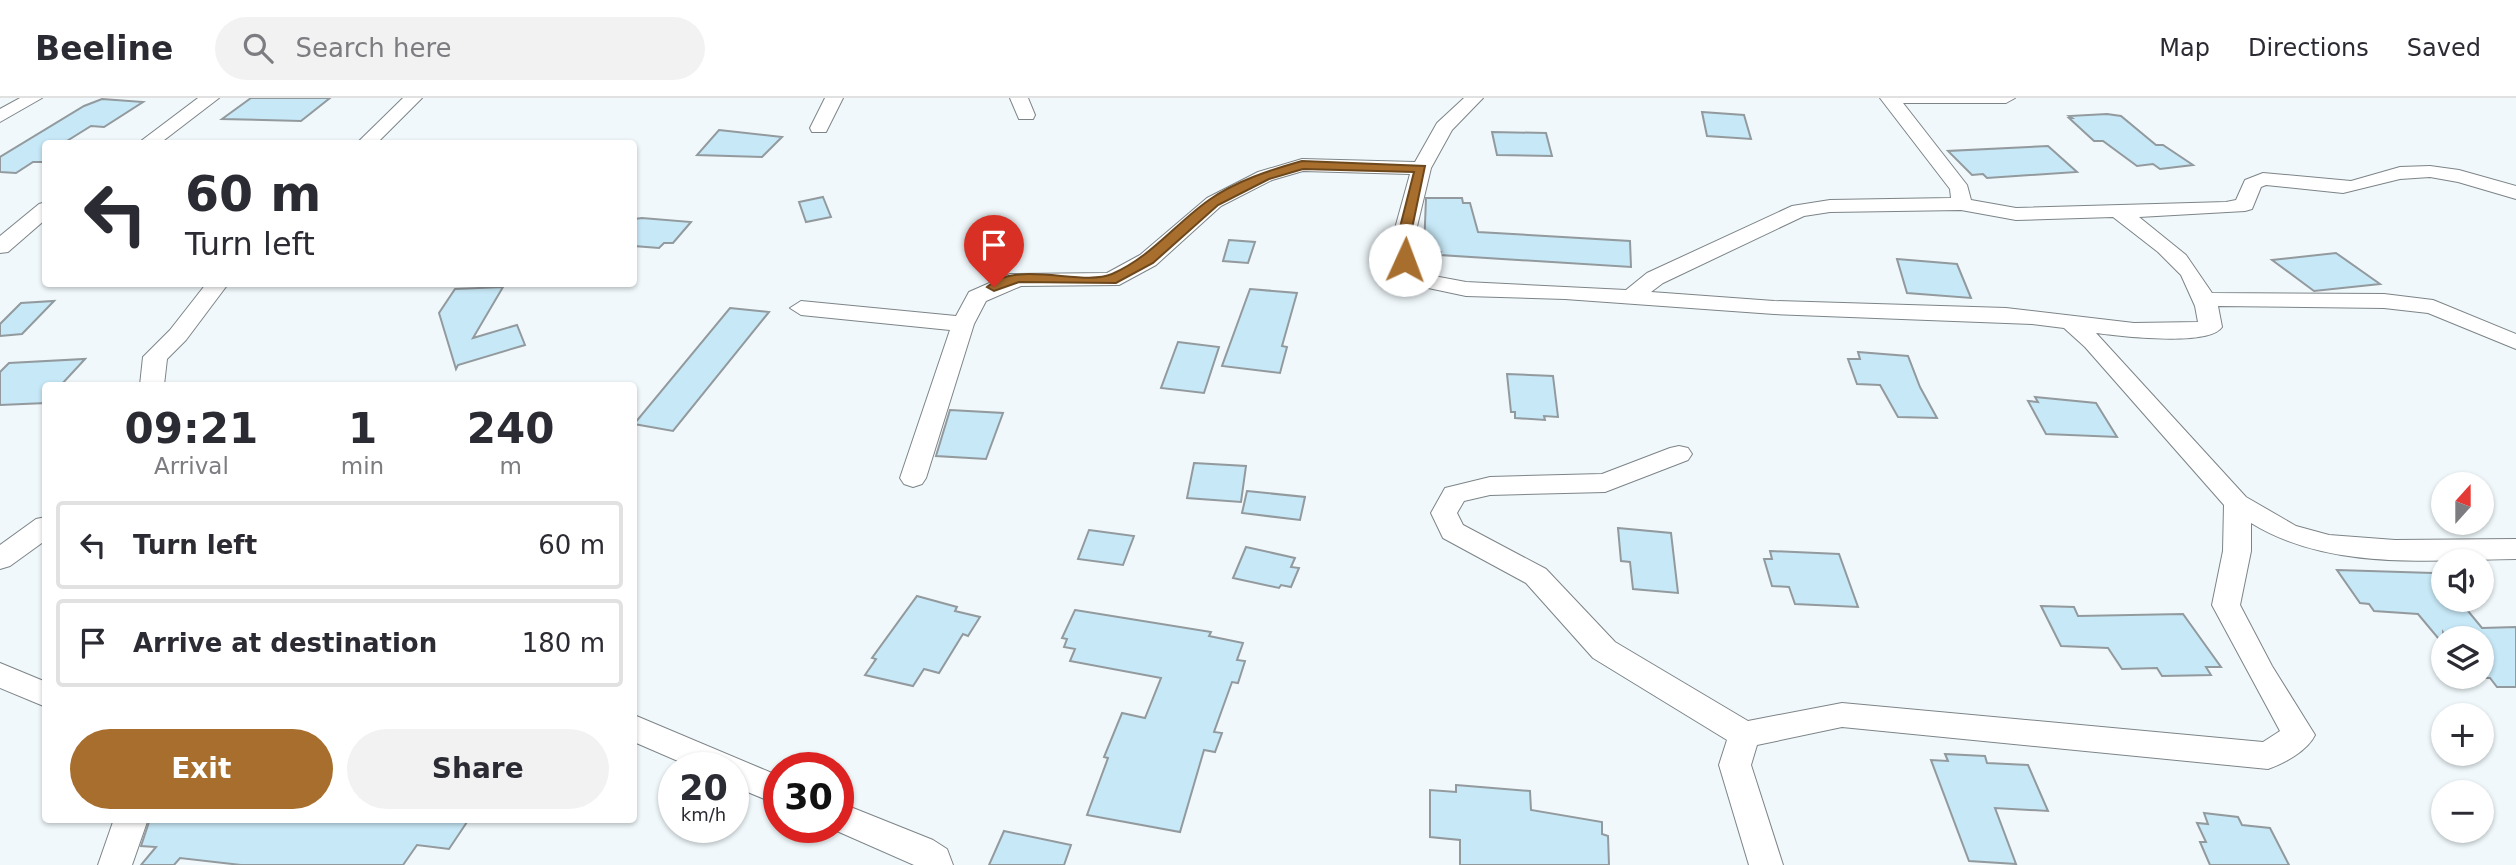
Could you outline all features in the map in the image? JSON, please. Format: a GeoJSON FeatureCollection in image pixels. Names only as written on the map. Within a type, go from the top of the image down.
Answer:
{"type":"FeatureCollection","features":[{"type":"Feature","properties":{"kind":"street"},"geometry":{"type":"LineString","coordinates":[[0,116],[33,98]]}},
{"type":"Feature","properties":{"kind":"street"},"geometry":{"type":"LineString","coordinates":[[152,140],[210,98]]}},
{"type":"Feature","properties":{"kind":"street"},"geometry":{"type":"LineString","coordinates":[[369,140],[413,98]]}},
{"type":"Feature","properties":{"kind":"street"},"geometry":{"type":"LineString","coordinates":[[819,128],[834,98]]}},
{"type":"Feature","properties":{"kind":"street"},"geometry":{"type":"LineString","coordinates":[[1474,98],[1444,127],[1421,168],[1402,243],[1408,276],[1436,287],[1468,291],[1560,291],[1802,309],[2007,315],[2069,321],[2127,331],[2179,333],[2211,327],[2207,300],[2193,274],[2170,249],[2118,211]]}},
{"type":"Feature","properties":{"kind":"street"},"geometry":{"type":"LineString","coordinates":[[1889,98],[2006,98]]}},
{"type":"Feature","properties":{"kind":"street"},"geometry":{"type":"LineString","coordinates":[[1889,98],[1960,189],[1961,204]]}},
{"type":"Feature","properties":{"kind":"street"},"geometry":{"type":"LineString","coordinates":[[913,478],[963,324],[977,297],[1017,278],[1111,280],[1148,260],[1214,202],[1265,176],[1302,165],[1421,168]]}},
{"type":"Feature","properties":{"kind":"street"},"geometry":{"type":"LineString","coordinates":[[1632,296],[1655,278],[1799,210],[1830,206],[1961,204],[2016,214],[2245,205],[2252,184],[2263,179],[2342,187],[2368,185],[2399,173],[2429,171],[2455,174],[2516,192]]}},
{"type":"Feature","properties":{"kind":"street"},"geometry":{"type":"LineString","coordinates":[[0,247],[42,211]]}},
{"type":"Feature","properties":{"kind":"street"},"geometry":{"type":"LineString","coordinates":[[152,382],[155,357],[178,335],[214,287]]}},
{"type":"Feature","properties":{"kind":"street"},"geometry":{"type":"LineString","coordinates":[[2207,300],[2269,298],[2384,301],[2433,307],[2516,342]]}},
{"type":"Feature","properties":{"kind":"street"},"geometry":{"type":"LineString","coordinates":[[802,308],[963,324]]}},
{"type":"Feature","properties":{"kind":"street"},"geometry":{"type":"LineString","coordinates":[[2069,321],[2093,342],[2238,503],[2287,533],[2329,545],[2395,550],[2516,549]]}},
{"type":"Feature","properties":{"kind":"street"},"geometry":{"type":"LineString","coordinates":[[1679,454],[1605,483],[1490,486],[1454,494],[1444,513],[1453,531],[1536,576],[1604,650],[1744,735],[1842,715],[2268,756],[2299,735],[2261,673],[2226,605],[2236,551],[2238,503]]}},
{"type":"Feature","properties":{"kind":"street"},"geometry":{"type":"LineString","coordinates":[[0,559],[42,529]]}},
{"type":"Feature","properties":{"kind":"street"},"geometry":{"type":"LineString","coordinates":[[0,675],[42,693]]}},
{"type":"Feature","properties":{"kind":"street"},"geometry":{"type":"LineString","coordinates":[[637,729],[690,752]]}},
{"type":"Feature","properties":{"kind":"street"},"geometry":{"type":"LineString","coordinates":[[1744,735],[1735,765],[1766,865]]}},
{"type":"Feature","properties":{"kind":"street"},"geometry":{"type":"LineString","coordinates":[[115,865],[130,823]]}},
{"type":"Feature","properties":{"kind":"street"},"geometry":{"type":"LineString","coordinates":[[854,823],[921,851],[935,860],[936,865]]}},
{"type":"Feature","properties":{"kind":"building"},"geometry":{"type":"Polygon","coordinates":[[[251,98],[330,98],[301,121],[222,119],[251,98]]]}},
{"type":"Feature","properties":{"kind":"building"},"geometry":{"type":"Polygon","coordinates":[[[102,99],[143,102],[104,127],[91,126],[68,140],[42,140],[42,162],[33,162],[16,173],[0,172],[0,157],[84,106],[102,99]]]}},
{"type":"Feature","properties":{"kind":"building"},"geometry":{"type":"Polygon","coordinates":[[[1702,112],[1744,115],[1751,139],[1707,136],[1702,112]]]}},
{"type":"Feature","properties":{"kind":"building"},"geometry":{"type":"Polygon","coordinates":[[[2107,114],[2121,116],[2156,145],[2163,145],[2193,165],[2160,169],[2153,164],[2137,166],[2103,141],[2094,141],[2069,118],[2107,114]]]}},
{"type":"Feature","properties":{"kind":"building"},"geometry":{"type":"Polygon","coordinates":[[[719,130],[782,137],[762,157],[697,155],[719,130]]]}},
{"type":"Feature","properties":{"kind":"building"},"geometry":{"type":"Polygon","coordinates":[[[1492,132],[1546,133],[1552,156],[1497,155],[1492,132]]]}},
{"type":"Feature","properties":{"kind":"building"},"geometry":{"type":"Polygon","coordinates":[[[2048,146],[2077,172],[1987,178],[1983,174],[1972,175],[1948,151],[2048,146]]]}},
{"type":"Feature","properties":{"kind":"building"},"geometry":{"type":"Polygon","coordinates":[[[823,197],[831,217],[806,222],[799,202],[823,197]]]}},
{"type":"Feature","properties":{"kind":"building"},"geometry":{"type":"Polygon","coordinates":[[[1426,198],[1462,198],[1463,203],[1470,203],[1478,232],[1630,241],[1631,267],[1440,255],[1441,252],[1424,250],[1426,198]]]}},
{"type":"Feature","properties":{"kind":"building"},"geometry":{"type":"Polygon","coordinates":[[[637,219],[691,222],[673,243],[664,243],[659,248],[637,246],[637,219]]]}},
{"type":"Feature","properties":{"kind":"building"},"geometry":{"type":"Polygon","coordinates":[[[1229,240],[1255,242],[1248,263],[1223,261],[1229,240]]]}},
{"type":"Feature","properties":{"kind":"building"},"geometry":{"type":"Polygon","coordinates":[[[2336,253],[2380,284],[2314,291],[2272,260],[2336,253]]]}},
{"type":"Feature","properties":{"kind":"building"},"geometry":{"type":"Polygon","coordinates":[[[1897,259],[1957,264],[1971,298],[1907,293],[1897,259]]]}},
{"type":"Feature","properties":{"kind":"building"},"geometry":{"type":"Polygon","coordinates":[[[503,287],[473,338],[517,325],[525,345],[458,365],[456,369],[439,313],[455,289],[503,287]]]}},
{"type":"Feature","properties":{"kind":"building"},"geometry":{"type":"Polygon","coordinates":[[[1250,289],[1297,293],[1282,346],[1287,347],[1280,373],[1222,366],[1250,289]]]}},
{"type":"Feature","properties":{"kind":"building"},"geometry":{"type":"Polygon","coordinates":[[[54,301],[22,334],[0,336],[0,324],[21,303],[54,301]]]}},
{"type":"Feature","properties":{"kind":"building"},"geometry":{"type":"Polygon","coordinates":[[[730,308],[769,312],[673,431],[637,425],[637,420],[730,308]]]}},
{"type":"Feature","properties":{"kind":"building"},"geometry":{"type":"Polygon","coordinates":[[[1178,342],[1219,347],[1204,393],[1161,388],[1178,342]]]}},
{"type":"Feature","properties":{"kind":"building"},"geometry":{"type":"Polygon","coordinates":[[[1858,352],[1908,356],[1920,387],[1937,418],[1898,417],[1880,385],[1857,384],[1848,359],[1860,359],[1858,352]]]}},
{"type":"Feature","properties":{"kind":"building"},"geometry":{"type":"Polygon","coordinates":[[[85,359],[64,382],[42,382],[42,403],[0,405],[0,372],[9,363],[85,359]]]}},
{"type":"Feature","properties":{"kind":"building"},"geometry":{"type":"Polygon","coordinates":[[[1507,374],[1553,376],[1558,417],[1544,416],[1545,420],[1515,418],[1515,412],[1511,412],[1507,374]]]}},
{"type":"Feature","properties":{"kind":"building"},"geometry":{"type":"Polygon","coordinates":[[[2035,397],[2096,403],[2117,437],[2046,434],[2028,401],[2038,402],[2035,397]]]}},
{"type":"Feature","properties":{"kind":"building"},"geometry":{"type":"Polygon","coordinates":[[[950,410],[1003,413],[986,459],[936,456],[950,410]]]}},
{"type":"Feature","properties":{"kind":"building"},"geometry":{"type":"Polygon","coordinates":[[[1194,463],[1246,466],[1241,502],[1187,498],[1194,463]]]}},
{"type":"Feature","properties":{"kind":"building"},"geometry":{"type":"Polygon","coordinates":[[[1247,491],[1305,497],[1300,520],[1242,513],[1247,491]]]}},
{"type":"Feature","properties":{"kind":"building"},"geometry":{"type":"Polygon","coordinates":[[[1618,528],[1671,533],[1678,593],[1633,589],[1630,562],[1621,561],[1618,528]]]}},
{"type":"Feature","properties":{"kind":"building"},"geometry":{"type":"Polygon","coordinates":[[[1089,530],[1134,536],[1123,565],[1078,559],[1089,530]]]}},
{"type":"Feature","properties":{"kind":"building"},"geometry":{"type":"Polygon","coordinates":[[[1246,547],[1295,558],[1291,567],[1299,568],[1291,587],[1281,585],[1279,588],[1233,578],[1246,547]]]}},
{"type":"Feature","properties":{"kind":"building"},"geometry":{"type":"Polygon","coordinates":[[[1770,551],[1839,554],[1858,607],[1795,604],[1789,587],[1772,586],[1764,559],[1772,559],[1770,551]]]}},
{"type":"Feature","properties":{"kind":"building"},"geometry":{"type":"Polygon","coordinates":[[[2337,570],[2431,573],[2431,612],[2469,612],[2480,626],[2431,626],[2431,630],[2418,614],[2374,611],[2369,604],[2360,603],[2337,570]]]}},
{"type":"Feature","properties":{"kind":"building"},"geometry":{"type":"Polygon","coordinates":[[[917,596],[957,607],[955,611],[980,617],[968,636],[963,634],[939,673],[924,669],[913,686],[865,675],[876,659],[872,658],[917,596]]]}},
{"type":"Feature","properties":{"kind":"building"},"geometry":{"type":"Polygon","coordinates":[[[2041,606],[2074,607],[2078,616],[2183,614],[2221,667],[2206,667],[2211,675],[2162,676],[2157,668],[2122,669],[2108,648],[2061,646],[2041,606]]]}},
{"type":"Feature","properties":{"kind":"building"},"geometry":{"type":"Polygon","coordinates":[[[1075,610],[1211,632],[1209,636],[1243,643],[1237,660],[1245,661],[1238,683],[1232,682],[1214,732],[1222,733],[1215,752],[1204,750],[1180,832],[1087,815],[1108,758],[1104,757],[1122,713],[1145,718],[1161,678],[1070,661],[1075,649],[1064,647],[1067,639],[1062,638],[1075,610]]]}},
{"type":"Feature","properties":{"kind":"building"},"geometry":{"type":"Polygon","coordinates":[[[2516,627],[2516,687],[2497,687],[2494,683],[2494,628],[2516,627]]]}},
{"type":"Feature","properties":{"kind":"building"},"geometry":{"type":"Polygon","coordinates":[[[1945,754],[1985,756],[1987,763],[2028,765],[2048,811],[1995,808],[2016,864],[1969,861],[1931,760],[1948,761],[1945,754]]]}},
{"type":"Feature","properties":{"kind":"building"},"geometry":{"type":"Polygon","coordinates":[[[1456,785],[1530,791],[1531,810],[1602,822],[1602,834],[1608,836],[1609,865],[1460,865],[1460,840],[1430,837],[1430,790],[1456,792],[1456,785]]]}},
{"type":"Feature","properties":{"kind":"building"},"geometry":{"type":"Polygon","coordinates":[[[2204,813],[2238,817],[2242,825],[2270,828],[2289,865],[2210,865],[2200,842],[2206,842],[2197,823],[2208,824],[2204,813]]]}},
{"type":"Feature","properties":{"kind":"building"},"geometry":{"type":"Polygon","coordinates":[[[149,823],[466,823],[449,849],[417,845],[403,865],[241,865],[180,858],[174,865],[141,865],[156,847],[141,846],[149,823]]]}},
{"type":"Feature","properties":{"kind":"building"},"geometry":{"type":"Polygon","coordinates":[[[1004,831],[1071,845],[1064,865],[989,865],[1004,831]]]}},
{"type":"Feature","properties":{"kind":"route"},"geometry":{"type":"LineString","coordinates":[[994,287],[1017,278],[1111,280],[1148,260],[1214,202],[1265,176],[1302,165],[1421,168],[1402,243],[1405,260]]}}]}
